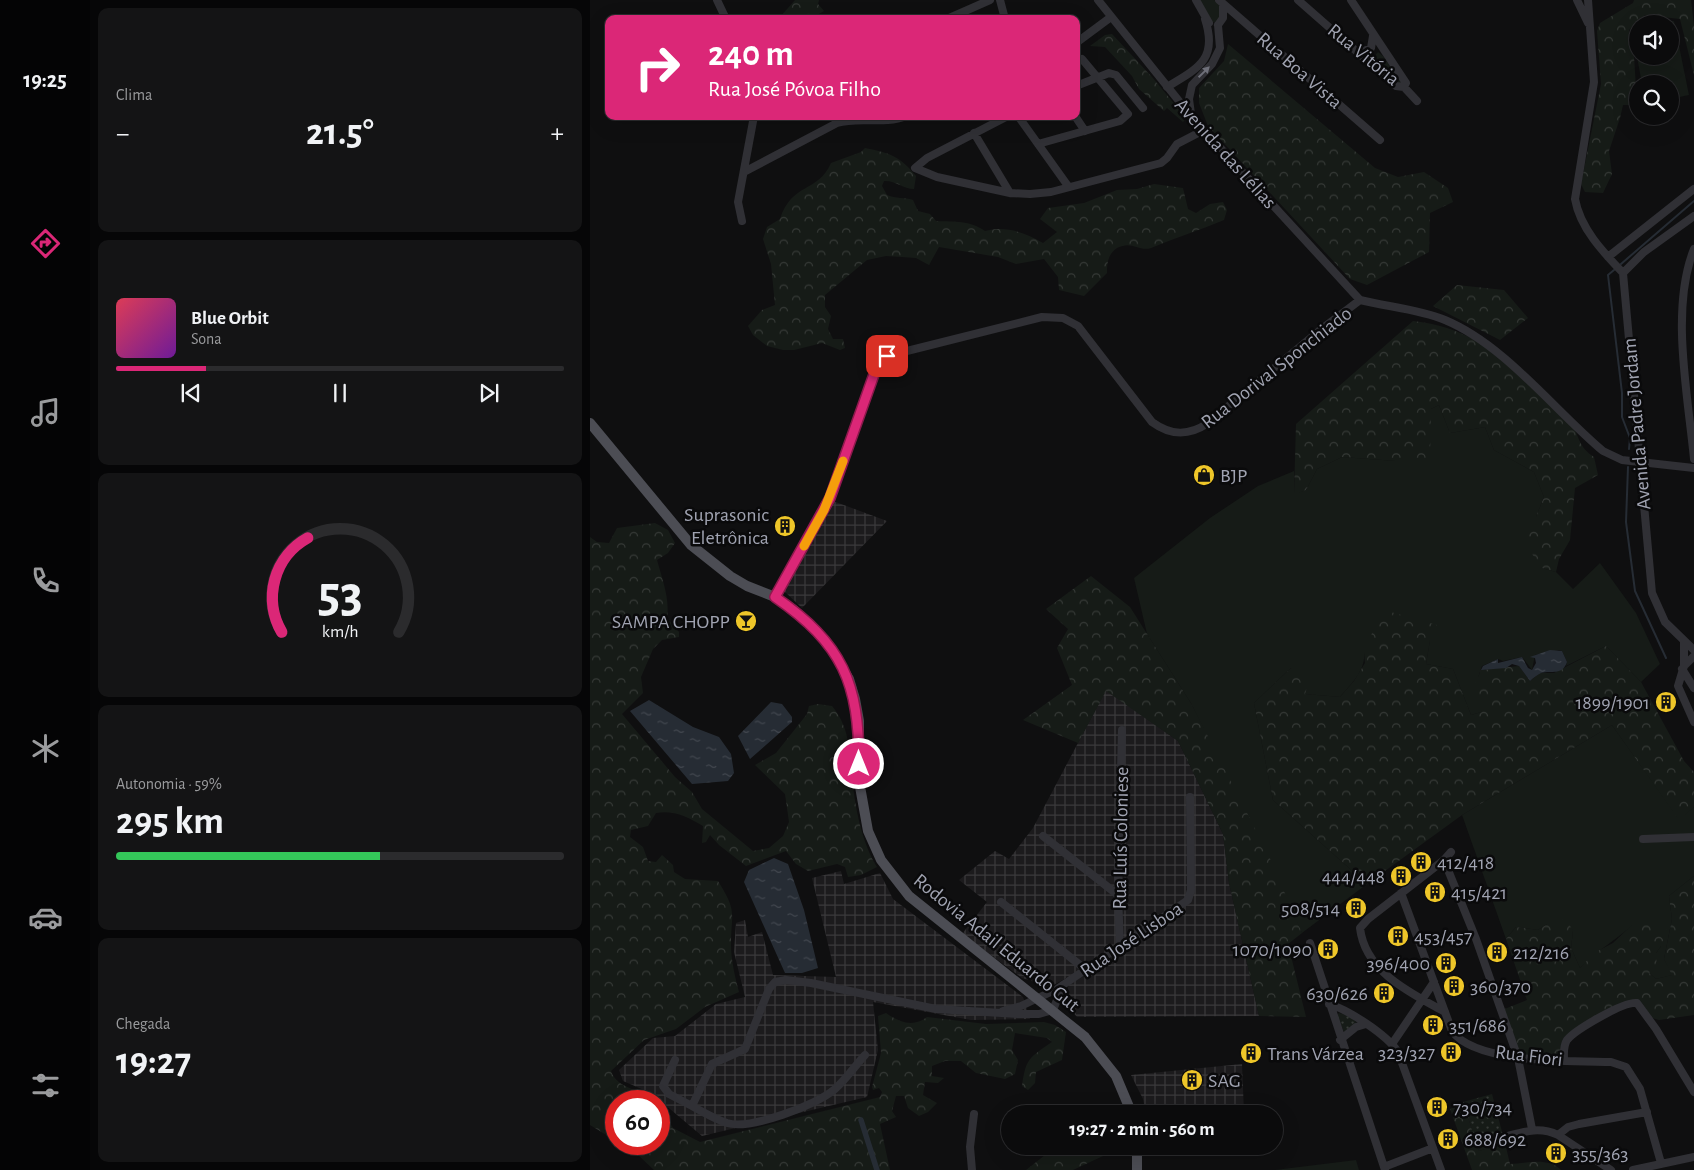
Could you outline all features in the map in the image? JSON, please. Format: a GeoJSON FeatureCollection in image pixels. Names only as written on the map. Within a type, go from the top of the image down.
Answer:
{"type":"FeatureCollection","features":[{"type":"Feature","properties":{"kind":"main road","name":"Rodovia Adail Eduardo Gut"},"geometry":{"type":"LineString","coordinates":[[590,423],[691,545],[730,576],[747,586],[775,597],[816,630],[832,650],[849,679],[859,721],[859,782],[868,831],[881,860],[910,896],[1085,1038],[1116,1076],[1128,1105]]}},
{"type":"Feature","properties":{"kind":"main road"},"geometry":{"type":"LineString","coordinates":[[1137,1155],[1137,1170]]}},
{"type":"Feature","properties":{"kind":"street"},"geometry":{"type":"LineString","coordinates":[[717,0],[724,15]]}},
{"type":"Feature","properties":{"kind":"street"},"geometry":{"type":"LineString","coordinates":[[956,15],[990,0]]}},
{"type":"Feature","properties":{"kind":"street"},"geometry":{"type":"LineString","coordinates":[[1001,0],[1004,15]]}},
{"type":"Feature","properties":{"kind":"street","name":"Avenida das Lélias"},"geometry":{"type":"LineString","coordinates":[[1098,0],[1191,116],[1360,300]]}},
{"type":"Feature","properties":{"kind":"street"},"geometry":{"type":"LineString","coordinates":[[1167,87],[1201,64],[1208,54],[1211,38],[1196,0]]}},
{"type":"Feature","properties":{"kind":"street","name":"Rua Vitória"},"geometry":{"type":"LineString","coordinates":[[1298,0],[1396,86],[1405,86]]}},
{"type":"Feature","properties":{"kind":"street"},"geometry":{"type":"LineString","coordinates":[[1350,0],[1373,36],[1400,72],[1405,86],[1417,101]]}},
{"type":"Feature","properties":{"kind":"street"},"geometry":{"type":"LineString","coordinates":[[1577,0],[1590,27]]}},
{"type":"Feature","properties":{"kind":"street"},"geometry":{"type":"LineString","coordinates":[[1588,0],[1594,82],[1575,199],[1580,215],[1594,239],[1623,273],[1644,252],[1694,216]]}},
{"type":"Feature","properties":{"kind":"street"},"geometry":{"type":"LineString","coordinates":[[1191,116],[1190,89],[1212,64],[1218,54],[1220,43],[1218,25],[1223,18],[1221,2]]}},
{"type":"Feature","properties":{"kind":"street","name":"Rua Boa Vista"},"geometry":{"type":"LineString","coordinates":[[1221,2],[1380,140]]}},
{"type":"Feature","properties":{"kind":"street"},"geometry":{"type":"LineString","coordinates":[[1080,41],[1112,17]]}},
{"type":"Feature","properties":{"kind":"street"},"geometry":{"type":"LineString","coordinates":[[1205,19],[1212,25],[1218,25]]}},
{"type":"Feature","properties":{"kind":"street"},"geometry":{"type":"LineString","coordinates":[[1360,53],[1372,48],[1373,36]]}},
{"type":"Feature","properties":{"kind":"street"},"geometry":{"type":"LineString","coordinates":[[1038,144],[1120,121],[1128,114],[1082,59]]}},
{"type":"Feature","properties":{"kind":"street"},"geometry":{"type":"LineString","coordinates":[[1080,84],[1109,73],[1116,75],[1143,108]]}},
{"type":"Feature","properties":{"kind":"street"},"geometry":{"type":"LineString","coordinates":[[742,221],[738,202],[753,120]]}},
{"type":"Feature","properties":{"kind":"street"},"geometry":{"type":"LineString","coordinates":[[744,172],[837,122],[848,120]]}},
{"type":"Feature","properties":{"kind":"street"},"geometry":{"type":"LineString","coordinates":[[1000,120],[927,158],[915,168],[937,176],[1010,193],[1051,192],[1161,163],[1177,144],[1204,130]]}},
{"type":"Feature","properties":{"kind":"street"},"geometry":{"type":"LineString","coordinates":[[1021,120],[1068,186]]}},
{"type":"Feature","properties":{"kind":"street"},"geometry":{"type":"LineString","coordinates":[[1077,120],[1084,131]]}},
{"type":"Feature","properties":{"kind":"street"},"geometry":{"type":"LineString","coordinates":[[974,133],[1010,193]]}},
{"type":"Feature","properties":{"kind":"street"},"geometry":{"type":"LineString","coordinates":[[1608,257],[1694,189]]}},
{"type":"Feature","properties":{"kind":"street"},"geometry":{"type":"LineString","coordinates":[[1694,249],[1686,271],[1681,311],[1694,459]]}},
{"type":"Feature","properties":{"kind":"street","name":"Avenida Padre Jordam"},"geometry":{"type":"LineString","coordinates":[[1623,273],[1652,593],[1665,622],[1694,650]]}},
{"type":"Feature","properties":{"kind":"street","name":"Rua Dorival Sponchiado"},"geometry":{"type":"LineString","coordinates":[[775,597],[824,510],[880,360],[887,356],[1042,317],[1063,318],[1078,326],[1095,345],[1152,422],[1169,431],[1191,432],[1208,423],[1319,331],[1360,300],[1436,317],[1463,329],[1518,372],[1603,451],[1622,460],[1694,468]]}},
{"type":"Feature","properties":{"kind":"street"},"geometry":{"type":"LineString","coordinates":[[1684,642],[1683,668],[1678,686],[1694,722]]}},
{"type":"Feature","properties":{"kind":"street"},"geometry":{"type":"LineString","coordinates":[[1683,668],[1694,656]]}},
{"type":"Feature","properties":{"kind":"street"},"geometry":{"type":"LineString","coordinates":[[1683,668],[1694,688]]}},
{"type":"Feature","properties":{"kind":"street","name":"Rua Luís Coloniese"},"geometry":{"type":"LineString","coordinates":[[1120,946],[1118,895],[1122,730]]}},
{"type":"Feature","properties":{"kind":"street","name":"Rua José Lisboa"},"geometry":{"type":"LineString","coordinates":[[996,1012],[1021,1006],[1063,985],[1183,905],[1190,895],[1190,797]]}},
{"type":"Feature","properties":{"kind":"street"},"geometry":{"type":"LineString","coordinates":[[1043,836],[1118,895]]}},
{"type":"Feature","properties":{"kind":"street"},"geometry":{"type":"LineString","coordinates":[[1643,839],[1694,837]]}},
{"type":"Feature","properties":{"kind":"street"},"geometry":{"type":"LineString","coordinates":[[1445,1012],[1422,999],[1372,963],[1361,934],[1361,925],[1444,860],[1451,852]]}},
{"type":"Feature","properties":{"kind":"street"},"geometry":{"type":"LineString","coordinates":[[1444,860],[1476,939],[1518,1058],[1532,1129]]}},
{"type":"Feature","properties":{"kind":"street","name":"Rua Fiori"},"geometry":{"type":"LineString","coordinates":[[1401,893],[1445,1012],[1457,1038],[1501,1055],[1518,1058],[1611,1062],[1626,1067],[1634,1077],[1647,1112],[1661,1163]]}},
{"type":"Feature","properties":{"kind":"street"},"geometry":{"type":"LineString","coordinates":[[1001,902],[1085,969]]}},
{"type":"Feature","properties":{"kind":"street"},"geometry":{"type":"LineString","coordinates":[[1310,943],[1340,1040],[1384,1169],[1433,1148]]}},
{"type":"Feature","properties":{"kind":"street"},"geometry":{"type":"LineString","coordinates":[[692,1106],[712,1064],[741,1052],[748,1045],[769,989],[775,982],[786,980],[811,983],[936,1010],[1030,1014],[1052,1010],[1063,985]]}},
{"type":"Feature","properties":{"kind":"street"},"geometry":{"type":"LineString","coordinates":[[1392,1044],[1434,982]]}},
{"type":"Feature","properties":{"kind":"street"},"geometry":{"type":"LineString","coordinates":[[1564,1060],[1565,1046],[1570,1037],[1623,1005],[1637,1003],[1656,1029],[1694,1092]]}},
{"type":"Feature","properties":{"kind":"street"},"geometry":{"type":"LineString","coordinates":[[1329,1004],[1346,1010],[1392,1044],[1403,1062],[1441,1170]]}},
{"type":"Feature","properties":{"kind":"street"},"geometry":{"type":"LineString","coordinates":[[1340,1040],[1356,1026],[1366,1024]]}},
{"type":"Feature","properties":{"kind":"street"},"geometry":{"type":"LineString","coordinates":[[675,1060],[663,1086],[669,1094],[728,1123],[742,1124],[809,1105],[834,1090],[865,1054]]}},
{"type":"Feature","properties":{"kind":"street"},"geometry":{"type":"LineString","coordinates":[[1558,1135],[1568,1127],[1579,1124],[1647,1112]]}},
{"type":"Feature","properties":{"kind":"street"},"geometry":{"type":"LineString","coordinates":[[972,1170],[970,1148],[974,1114]]}},
{"type":"Feature","properties":{"kind":"street"},"geometry":{"type":"LineString","coordinates":[[1504,1137],[1532,1129],[1551,1132],[1611,1170]]}},
{"type":"Feature","properties":{"kind":"street"},"geometry":{"type":"LineString","coordinates":[[1633,1170],[1694,1157]]}},
{"type":"Feature","properties":{"kind":"shaded area"},"geometry":{"type":"Polygon","coordinates":[[[833,501],[887,521],[802,608],[784,591],[833,501]]]}},
{"type":"Feature","properties":{"kind":"shaded area"},"geometry":{"type":"Polygon","coordinates":[[[1106,690],[1178,741],[1223,834],[1229,883],[1259,1016],[1077,1017],[1064,1001],[1069,984],[1157,928],[1050,987],[1022,978],[962,934],[987,902],[959,880],[995,851],[1009,859],[1033,828],[1106,690]]]}},
{"type":"Feature","properties":{"kind":"shaded area"},"geometry":{"type":"Polygon","coordinates":[[[841,871],[844,884],[880,873],[893,899],[1023,997],[1030,1019],[971,1020],[873,1002],[878,1050],[867,1097],[702,1136],[670,1109],[670,1090],[644,1090],[623,1081],[619,1070],[653,1038],[675,1036],[716,1004],[745,997],[734,952],[736,923],[745,920],[748,937],[762,932],[773,975],[836,977],[812,878],[841,871]]]}},
{"type":"Feature","properties":{"kind":"shaded area"},"geometry":{"type":"Polygon","coordinates":[[[1242,1064],[1244,1105],[1144,1105],[1131,1075],[1242,1064]]]}},
{"type":"Feature","properties":{"kind":"green space"},"geometry":{"type":"Polygon","coordinates":[[[795,0],[819,0],[818,4],[824,11],[817,15],[782,15],[795,0]]]}},
{"type":"Feature","properties":{"kind":"green space"},"geometry":{"type":"Polygon","coordinates":[[[1200,0],[1214,0],[1220,5],[1222,12],[1217,22],[1211,22],[1200,0]]]}},
{"type":"Feature","properties":{"kind":"green space"},"geometry":{"type":"Polygon","coordinates":[[[1634,0],[1691,0],[1694,26],[1694,75],[1679,15],[1629,15],[1629,65],[1635,65],[1635,75],[1629,75],[1629,105],[1623,105],[1609,151],[1612,174],[1603,193],[1585,192],[1581,184],[1601,84],[1597,31],[1600,23],[1633,3],[1634,0]]]}},
{"type":"Feature","properties":{"kind":"green space"},"geometry":{"type":"Polygon","coordinates":[[[1112,34],[1152,77],[1186,118],[1183,122],[1167,108],[1164,111],[1139,89],[1132,76],[1105,47],[1090,46],[1105,35],[1112,34]]]}},
{"type":"Feature","properties":{"kind":"green space"},"geometry":{"type":"Polygon","coordinates":[[[1228,44],[1375,168],[1398,177],[1424,172],[1448,188],[1453,202],[1430,213],[1429,252],[1367,285],[1350,279],[1208,126],[1199,103],[1199,88],[1224,61],[1228,44]]]}},
{"type":"Feature","properties":{"kind":"green space"},"geometry":{"type":"Polygon","coordinates":[[[1679,46],[1689,95],[1679,97],[1679,75],[1640,75],[1638,65],[1679,65],[1679,46]]]}},
{"type":"Feature","properties":{"kind":"green space"},"geometry":{"type":"Polygon","coordinates":[[[1378,52],[1383,56],[1402,83],[1400,86],[1371,60],[1378,52]]]}},
{"type":"Feature","properties":{"kind":"green space"},"geometry":{"type":"Polygon","coordinates":[[[865,148],[894,156],[916,176],[914,189],[884,181],[882,186],[887,195],[913,200],[918,211],[930,214],[936,221],[967,223],[985,231],[1001,229],[1016,231],[1043,243],[1057,232],[1040,219],[1048,208],[1084,203],[1117,190],[1137,189],[1154,184],[1183,188],[1188,209],[1196,213],[1210,204],[1223,202],[1227,210],[1224,220],[1151,248],[1143,249],[1127,245],[1117,248],[1109,259],[1107,273],[1084,296],[1059,290],[1058,277],[1044,259],[1016,264],[998,257],[939,247],[929,265],[916,258],[886,256],[867,260],[825,295],[825,307],[831,316],[828,329],[833,339],[843,339],[845,348],[840,350],[822,343],[794,350],[783,350],[767,346],[753,335],[748,326],[762,310],[775,305],[771,264],[763,239],[767,227],[780,219],[791,199],[826,173],[831,163],[861,152],[865,148]]]}},
{"type":"Feature","properties":{"kind":"green space"},"geometry":{"type":"Polygon","coordinates":[[[1457,285],[1504,290],[1528,318],[1500,340],[1433,306],[1457,285]]]}},
{"type":"Feature","properties":{"kind":"green space"},"geometry":{"type":"Polygon","coordinates":[[[1413,321],[1434,324],[1469,337],[1500,357],[1565,416],[1574,428],[1582,446],[1594,457],[1598,475],[1575,488],[1570,540],[1559,559],[1556,572],[1542,568],[1525,544],[1544,497],[1534,472],[1494,450],[1485,427],[1450,433],[1439,405],[1431,409],[1430,458],[1396,461],[1342,457],[1317,469],[1306,490],[1294,495],[1296,424],[1413,321]]]}},
{"type":"Feature","properties":{"kind":"green space"},"geometry":{"type":"Polygon","coordinates":[[[1439,405],[1450,433],[1485,427],[1494,450],[1534,472],[1544,497],[1536,517],[1542,568],[1556,572],[1573,589],[1600,563],[1636,613],[1660,664],[1641,682],[1606,646],[1566,666],[1567,662],[1562,651],[1559,650],[1535,655],[1532,670],[1522,657],[1503,661],[1498,659],[1482,666],[1478,678],[1482,712],[1471,715],[1453,669],[1426,664],[1430,640],[1364,652],[1363,665],[1340,697],[1305,694],[1291,668],[1254,703],[1273,800],[1367,884],[1302,933],[1192,705],[1147,634],[1134,578],[1210,518],[1258,486],[1294,471],[1294,494],[1306,490],[1317,469],[1342,457],[1396,461],[1431,409],[1439,405]]]}},
{"type":"Feature","properties":{"kind":"green space"},"geometry":{"type":"Polygon","coordinates":[[[655,523],[668,530],[675,543],[668,553],[657,560],[666,596],[667,618],[679,632],[679,637],[662,640],[653,649],[641,677],[643,693],[622,714],[675,777],[692,792],[702,809],[753,851],[769,848],[783,836],[789,822],[785,794],[755,765],[776,753],[807,714],[809,706],[818,704],[832,706],[839,716],[847,735],[858,817],[864,839],[877,867],[861,875],[848,877],[845,867],[837,864],[808,871],[796,864],[786,851],[746,866],[719,845],[710,835],[706,842],[702,843],[703,826],[686,817],[669,812],[656,813],[648,826],[631,830],[630,837],[643,847],[648,861],[656,862],[662,855],[673,865],[674,872],[685,879],[718,881],[731,907],[732,957],[739,992],[705,1007],[676,1029],[644,1040],[611,1071],[619,1082],[634,1090],[605,1090],[605,1134],[590,1125],[590,537],[597,542],[609,543],[617,528],[655,523]]]}},
{"type":"Feature","properties":{"kind":"green space"},"geometry":{"type":"Polygon","coordinates":[[[1091,576],[1130,607],[1192,705],[1268,854],[1302,933],[1288,944],[1306,1017],[1259,1016],[1229,883],[1223,834],[1178,741],[1106,691],[1078,743],[1023,720],[1072,685],[1057,648],[1068,629],[1046,609],[1091,576]]]}},
{"type":"Feature","properties":{"kind":"green space"},"geometry":{"type":"Polygon","coordinates":[[[1391,612],[1437,625],[1430,640],[1426,664],[1453,669],[1471,715],[1482,712],[1472,692],[1481,670],[1519,666],[1530,681],[1540,673],[1554,673],[1606,646],[1641,682],[1684,761],[1694,772],[1694,807],[1679,820],[1612,725],[1462,815],[1367,884],[1273,800],[1254,703],[1291,668],[1311,675],[1305,694],[1340,697],[1354,681],[1365,663],[1364,652],[1378,619],[1391,612]]]}},
{"type":"Feature","properties":{"kind":"green space"},"geometry":{"type":"Polygon","coordinates":[[[1612,725],[1679,819],[1694,807],[1694,876],[1669,896],[1672,919],[1664,959],[1673,975],[1656,979],[1649,973],[1656,953],[1661,946],[1634,924],[1580,968],[1571,948],[1573,930],[1547,924],[1538,930],[1516,927],[1506,939],[1462,815],[1612,725]]]}},
{"type":"Feature","properties":{"kind":"green space"},"geometry":{"type":"Polygon","coordinates":[[[1694,876],[1694,1015],[1659,1020],[1649,1017],[1632,1002],[1570,1037],[1564,1060],[1518,1058],[1502,1010],[1527,1000],[1506,939],[1516,927],[1538,930],[1547,924],[1565,919],[1573,930],[1571,948],[1580,968],[1594,953],[1613,943],[1634,923],[1655,920],[1667,928],[1661,946],[1656,953],[1657,967],[1649,973],[1656,979],[1672,975],[1664,959],[1672,919],[1669,896],[1694,876]]]}},
{"type":"Feature","properties":{"kind":"green space"},"geometry":{"type":"Polygon","coordinates":[[[886,1013],[901,1021],[911,1023],[927,1017],[986,1024],[1044,1022],[1055,1025],[1066,1032],[1062,1060],[1036,1072],[1035,1083],[1028,1090],[1022,1086],[1027,1064],[1033,1056],[1052,1042],[1047,1038],[1015,1033],[1012,1050],[1018,1060],[1015,1074],[1005,1079],[976,1073],[961,1061],[945,1061],[932,1066],[932,1076],[944,1078],[938,1083],[925,1082],[923,1095],[937,1103],[928,1112],[919,1116],[908,1108],[904,1096],[896,1096],[892,1111],[896,1117],[880,1124],[890,1170],[654,1170],[638,1155],[670,1155],[670,1123],[673,1128],[700,1142],[880,1097],[882,1092],[879,1088],[873,1090],[872,1087],[881,1053],[878,1016],[886,1013]]]}},
{"type":"Feature","properties":{"kind":"green space"},"geometry":{"type":"Polygon","coordinates":[[[1339,1013],[1350,1016],[1356,1022],[1354,1026],[1344,1032],[1337,1015],[1339,1013]]]}},
{"type":"Feature","properties":{"kind":"green space"},"geometry":{"type":"Polygon","coordinates":[[[1492,1094],[1505,1143],[1479,1151],[1463,1102],[1492,1094]]]}},
{"type":"Feature","properties":{"kind":"green space"},"geometry":{"type":"Polygon","coordinates":[[[1463,1102],[1479,1151],[1505,1143],[1510,1164],[1544,1162],[1550,1163],[1561,1170],[1472,1170],[1450,1109],[1463,1102]]]}},
{"type":"Feature","properties":{"kind":"green space"},"geometry":{"type":"Polygon","coordinates":[[[1045,1155],[1103,1156],[1073,1170],[1026,1170],[1045,1155]]]}},
{"type":"Feature","properties":{"kind":"green space"},"geometry":{"type":"Polygon","coordinates":[[[1356,1160],[1359,1170],[1275,1170],[1356,1160]]]}},
{"type":"Feature","properties":{"kind":"water"},"geometry":{"type":"Polygon","coordinates":[[[1550,650],[1562,651],[1567,662],[1565,666],[1556,672],[1541,673],[1530,681],[1519,666],[1512,664],[1506,668],[1481,670],[1483,666],[1498,659],[1498,663],[1522,657],[1528,668],[1532,670],[1536,663],[1535,658],[1530,657],[1550,650]]]}},
{"type":"Feature","properties":{"kind":"water"},"geometry":{"type":"Polygon","coordinates":[[[649,700],[693,727],[719,737],[731,754],[734,773],[728,781],[692,784],[630,711],[649,700]]]}},
{"type":"Feature","properties":{"kind":"water"},"geometry":{"type":"Polygon","coordinates":[[[771,702],[782,704],[792,717],[792,722],[750,759],[738,736],[771,702]]]}},
{"type":"Feature","properties":{"kind":"water"},"geometry":{"type":"Polygon","coordinates":[[[774,858],[788,864],[804,910],[818,968],[802,973],[785,973],[744,882],[749,870],[774,858]]]}},
{"type":"Feature","properties":{"kind":"waterway"},"geometry":{"type":"LineString","coordinates":[[1621,264],[1694,201]]}},
{"type":"Feature","properties":{"kind":"waterway"},"geometry":{"type":"LineString","coordinates":[[1614,270],[1608,275],[1622,393],[1622,417],[1630,438],[1629,449]]}},
{"type":"Feature","properties":{"kind":"waterway"},"geometry":{"type":"LineString","coordinates":[[1628,467],[1626,522],[1635,591],[1666,658]]}},
{"type":"Feature","properties":{"kind":"waterway"},"geometry":{"type":"LineString","coordinates":[[861,1120],[877,1170]]}},
{"type":"Feature","properties":{"kind":"slow traffic"},"geometry":{"type":"LineString","coordinates":[[804,546],[824,510],[843,461]]}},
{"type":"Feature","properties":{"kind":"place","name":"BJP"},"geometry":{"type":"Point","coordinates":[1204,475]}},
{"type":"Feature","properties":{"kind":"place","name":"Suprasonic Eletrônica"},"geometry":{"type":"Point","coordinates":[785,526]}},
{"type":"Feature","properties":{"kind":"place","name":"SAMPA CHOPP"},"geometry":{"type":"Point","coordinates":[746,621]}},
{"type":"Feature","properties":{"kind":"place","name":"1899/1901"},"geometry":{"type":"Point","coordinates":[1666,702]}},
{"type":"Feature","properties":{"kind":"place","name":"412/418"},"geometry":{"type":"Point","coordinates":[1421,862]}},
{"type":"Feature","properties":{"kind":"place","name":"444/448"},"geometry":{"type":"Point","coordinates":[1401,876]}},
{"type":"Feature","properties":{"kind":"place","name":"415/421"},"geometry":{"type":"Point","coordinates":[1435,892]}},
{"type":"Feature","properties":{"kind":"place","name":"508/514"},"geometry":{"type":"Point","coordinates":[1356,908]}},
{"type":"Feature","properties":{"kind":"place","name":"453/457"},"geometry":{"type":"Point","coordinates":[1398,936]}},
{"type":"Feature","properties":{"kind":"place","name":"1070/1090"},"geometry":{"type":"Point","coordinates":[1328,949]}},
{"type":"Feature","properties":{"kind":"place","name":"212/216"},"geometry":{"type":"Point","coordinates":[1497,952]}},
{"type":"Feature","properties":{"kind":"place","name":"396/400"},"geometry":{"type":"Point","coordinates":[1446,963]}},
{"type":"Feature","properties":{"kind":"place","name":"360/370"},"geometry":{"type":"Point","coordinates":[1454,986]}},
{"type":"Feature","properties":{"kind":"place","name":"630/626"},"geometry":{"type":"Point","coordinates":[1384,993]}},
{"type":"Feature","properties":{"kind":"place","name":"351/686"},"geometry":{"type":"Point","coordinates":[1433,1025]}},
{"type":"Feature","properties":{"kind":"place","name":"323/327"},"geometry":{"type":"Point","coordinates":[1451,1052]}},
{"type":"Feature","properties":{"kind":"place","name":"Trans Várzea"},"geometry":{"type":"Point","coordinates":[1251,1053]}},
{"type":"Feature","properties":{"kind":"place","name":"SAG"},"geometry":{"type":"Point","coordinates":[1192,1080]}},
{"type":"Feature","properties":{"kind":"place","name":"730/734"},"geometry":{"type":"Point","coordinates":[1437,1107]}},
{"type":"Feature","properties":{"kind":"place","name":"688/692"},"geometry":{"type":"Point","coordinates":[1448,1139]}},
{"type":"Feature","properties":{"kind":"place","name":"355/363"},"geometry":{"type":"Point","coordinates":[1556,1153]}},
{"type":"Feature","properties":{"kind":"route"},"geometry":{"type":"LineString","coordinates":[[859,764],[859,721],[849,679],[842,665],[816,630],[794,610],[775,597],[830,498],[877,366],[880,360],[887,356]]}}]}
